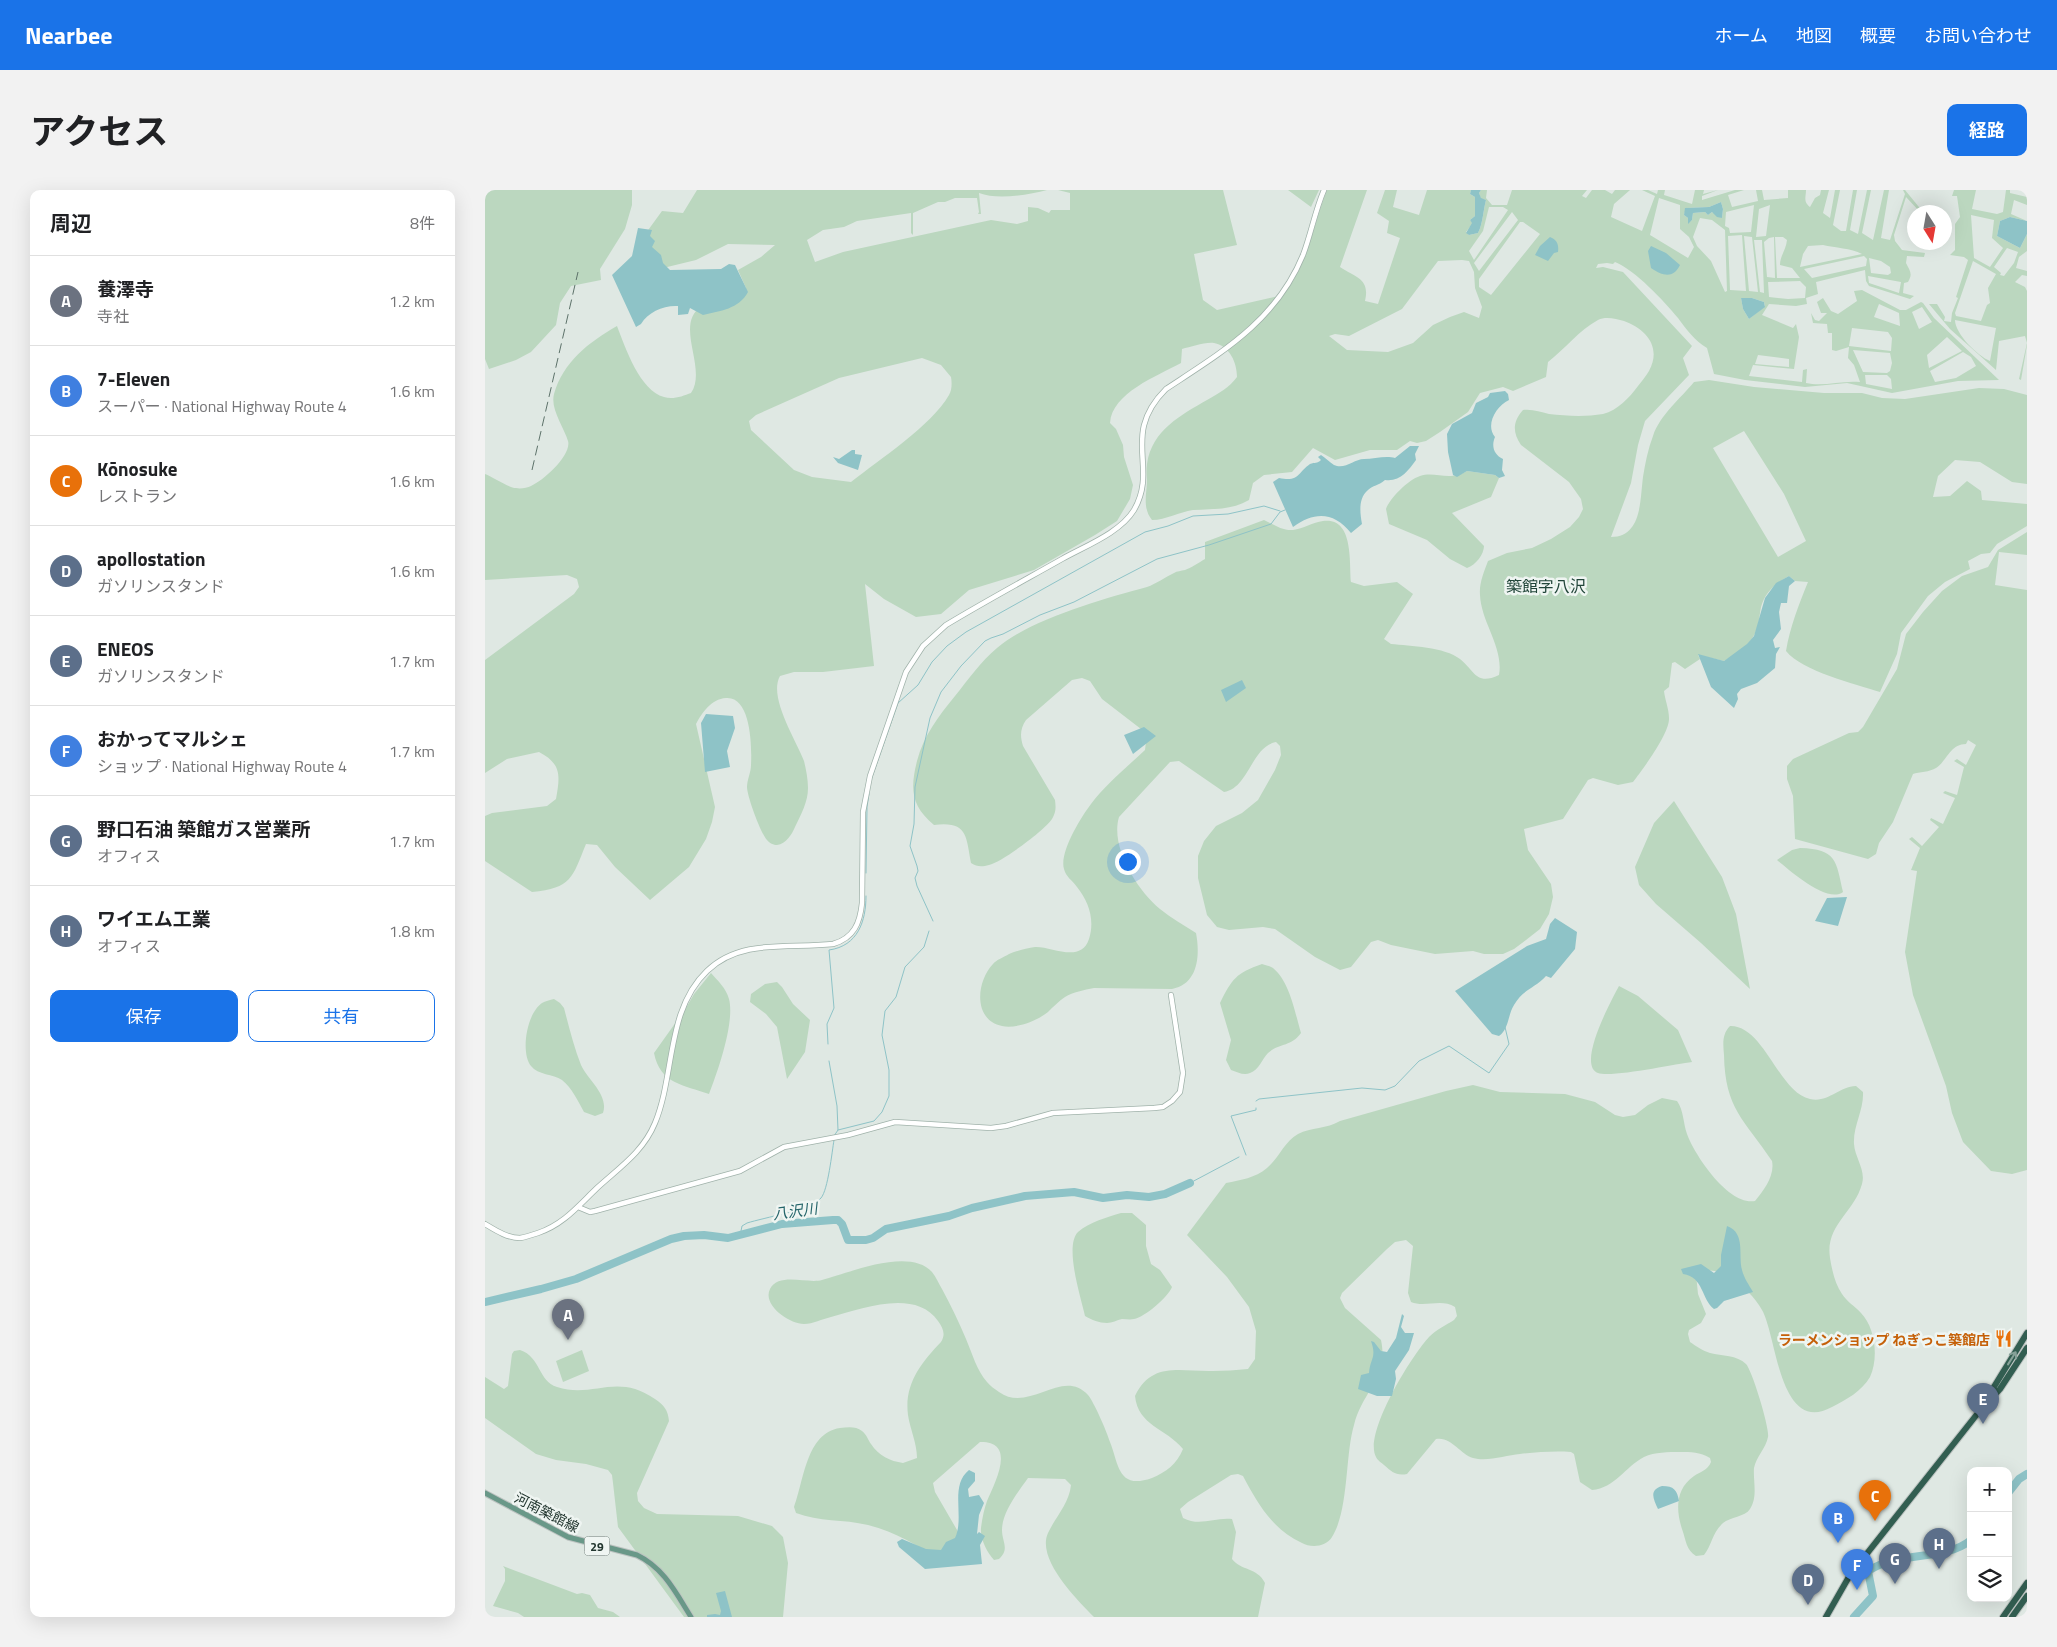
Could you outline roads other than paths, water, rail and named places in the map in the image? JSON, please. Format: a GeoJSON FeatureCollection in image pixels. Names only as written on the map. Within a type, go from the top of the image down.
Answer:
{"type":"FeatureCollection","features":[{"type":"Feature","properties":{"kind":"highway"},"geometry":{"type":"LineString","coordinates":[[2023,1341],[2027,1326]]}},
{"type":"Feature","properties":{"kind":"highway"},"geometry":{"type":"LineString","coordinates":[[1978,1413],[1987,1395],[2027,1333]]}},
{"type":"Feature","properties":{"kind":"highway"},"geometry":{"type":"LineString","coordinates":[[1826,1617],[1851,1575],[1978,1413],[2000,1389],[2026,1350]]}},
{"type":"Feature","properties":{"kind":"highway"},"geometry":{"type":"LineString","coordinates":[[2003,1617],[2027,1583]]}},
{"type":"Feature","properties":{"kind":"highway"},"geometry":{"type":"LineString","coordinates":[[2012,1617],[2027,1596]]}},
{"type":"Feature","properties":{"kind":"main road","name":"河南築館線"},"geometry":{"type":"LineString","coordinates":[[485,1493],[568,1536],[637,1555],[647,1560],[665,1576],[691,1617]]}},
{"type":"Feature","properties":{"kind":"street"},"geometry":{"type":"LineString","coordinates":[[485,1224],[505,1235],[521,1238],[553,1227],[566,1219],[635,1156],[647,1139],[661,1106],[682,1010],[695,985],[707,971],[727,957],[751,949],[833,944],[844,940],[855,930],[861,916],[863,903],[863,812],[866,793],[900,687],[915,657],[932,637],[946,625],[1095,541],[1125,520],[1133,510],[1141,491],[1141,436],[1148,411],[1166,390],[1238,341],[1274,305],[1293,276],[1303,255],[1324,190]]}},
{"type":"Feature","properties":{"kind":"street"},"geometry":{"type":"LineString","coordinates":[[578,1208],[590,1212],[595,1211],[739,1171],[784,1147],[836,1137],[895,1122],[991,1128],[1006,1126],[1053,1113],[1163,1107],[1177,1096],[1183,1079],[1171,996]]}},
{"type":"Feature","properties":{"kind":"water"},"geometry":{"type":"Polygon","coordinates":[[[1471,190],[1481,190],[1479,193],[1481,198],[1486,200],[1478,233],[1469,235],[1466,233],[1472,223],[1470,220],[1475,216],[1475,197],[1470,194],[1471,190]]]}},
{"type":"Feature","properties":{"kind":"water"},"geometry":{"type":"Polygon","coordinates":[[[1721,202],[1723,209],[1722,218],[1717,217],[1712,212],[1708,215],[1705,212],[1693,213],[1692,220],[1688,224],[1688,218],[1684,215],[1685,208],[1709,207],[1721,202]]]}},
{"type":"Feature","properties":{"kind":"water"},"geometry":{"type":"Polygon","coordinates":[[[2010,217],[2027,221],[2027,234],[2020,248],[1997,236],[2000,221],[2010,217]]]}},
{"type":"Feature","properties":{"kind":"water"},"geometry":{"type":"Polygon","coordinates":[[[638,228],[652,230],[650,236],[655,241],[652,247],[661,255],[663,263],[670,270],[721,269],[729,264],[735,265],[748,292],[734,306],[703,315],[690,308],[688,314],[678,315],[678,306],[662,308],[652,313],[636,327],[612,275],[632,256],[638,228]]]}},
{"type":"Feature","properties":{"kind":"water"},"geometry":{"type":"Polygon","coordinates":[[[1550,237],[1557,243],[1558,252],[1554,253],[1548,261],[1535,255],[1540,246],[1550,237]]]}},
{"type":"Feature","properties":{"kind":"water"},"geometry":{"type":"Polygon","coordinates":[[[1651,246],[1666,253],[1680,265],[1674,272],[1667,275],[1651,268],[1648,251],[1651,246]]]}},
{"type":"Feature","properties":{"kind":"water"},"geometry":{"type":"Polygon","coordinates":[[[1741,298],[1752,298],[1764,302],[1765,307],[1749,319],[1743,309],[1741,298]]]}},
{"type":"Feature","properties":{"kind":"water"},"geometry":{"type":"Polygon","coordinates":[[[1505,391],[1508,394],[1509,400],[1496,411],[1491,427],[1495,437],[1494,450],[1503,459],[1502,470],[1505,476],[1499,478],[1495,475],[1467,471],[1457,477],[1453,475],[1448,452],[1447,434],[1452,424],[1472,413],[1476,403],[1488,397],[1490,393],[1505,391]]]}},
{"type":"Feature","properties":{"kind":"water"},"geometry":{"type":"Polygon","coordinates":[[[1410,446],[1419,446],[1415,454],[1416,460],[1407,472],[1395,479],[1385,480],[1365,493],[1361,506],[1362,524],[1351,533],[1338,521],[1324,516],[1309,518],[1293,527],[1273,482],[1279,478],[1295,478],[1310,464],[1320,461],[1318,457],[1321,455],[1334,465],[1342,466],[1360,459],[1395,458],[1410,446]]]}},
{"type":"Feature","properties":{"kind":"water"},"geometry":{"type":"Polygon","coordinates":[[[855,450],[855,454],[862,455],[858,470],[838,463],[833,457],[839,459],[855,450]]]}},
{"type":"Feature","properties":{"kind":"water"},"geometry":{"type":"Polygon","coordinates":[[[1789,576],[1795,581],[1789,586],[1787,603],[1781,603],[1779,612],[1781,629],[1773,640],[1775,648],[1780,647],[1776,654],[1775,668],[1757,683],[1741,689],[1737,694],[1738,699],[1734,708],[1711,687],[1698,654],[1724,661],[1747,644],[1754,636],[1765,598],[1776,583],[1789,576]]]}},
{"type":"Feature","properties":{"kind":"water"},"geometry":{"type":"Polygon","coordinates":[[[1242,680],[1246,688],[1226,702],[1221,690],[1242,680]]]}},
{"type":"Feature","properties":{"kind":"water"},"geometry":{"type":"Polygon","coordinates":[[[706,714],[733,716],[735,728],[727,751],[730,767],[705,772],[701,723],[706,714]]]}},
{"type":"Feature","properties":{"kind":"water"},"geometry":{"type":"Polygon","coordinates":[[[1144,727],[1156,736],[1133,754],[1124,735],[1144,727]]]}},
{"type":"Feature","properties":{"kind":"water"},"geometry":{"type":"Polygon","coordinates":[[[1847,897],[1838,926],[1815,921],[1827,898],[1847,897]]]}},
{"type":"Feature","properties":{"kind":"water"},"geometry":{"type":"Polygon","coordinates":[[[1555,918],[1577,932],[1575,949],[1551,978],[1546,976],[1517,1000],[1502,1033],[1499,1036],[1492,1034],[1455,991],[1527,946],[1546,939],[1550,924],[1555,918]]]}},
{"type":"Feature","properties":{"kind":"water"},"geometry":{"type":"Polygon","coordinates":[[[1727,1226],[1733,1229],[1739,1239],[1742,1270],[1753,1292],[1724,1301],[1714,1309],[1695,1279],[1683,1274],[1681,1269],[1701,1264],[1714,1273],[1721,1266],[1721,1255],[1727,1226]]]}},
{"type":"Feature","properties":{"kind":"water"},"geometry":{"type":"Polygon","coordinates":[[[1402,1314],[1404,1316],[1401,1327],[1405,1333],[1414,1333],[1409,1350],[1395,1371],[1396,1379],[1392,1396],[1377,1396],[1358,1389],[1361,1375],[1369,1373],[1373,1355],[1371,1341],[1381,1351],[1387,1352],[1396,1338],[1402,1314]]]}},
{"type":"Feature","properties":{"kind":"water"},"geometry":{"type":"Polygon","coordinates":[[[969,1470],[975,1473],[975,1481],[968,1489],[969,1497],[979,1495],[984,1503],[979,1515],[977,1534],[979,1532],[985,1536],[980,1545],[982,1564],[925,1569],[899,1547],[897,1542],[902,1539],[926,1549],[941,1550],[946,1542],[955,1538],[959,1521],[958,1493],[963,1477],[969,1470]]]}},
{"type":"Feature","properties":{"kind":"water"},"geometry":{"type":"Polygon","coordinates":[[[1662,1486],[1674,1489],[1679,1501],[1658,1509],[1653,1495],[1655,1490],[1662,1486]]]}},
{"type":"Feature","properties":{"kind":"water"},"geometry":{"type":"Polygon","coordinates":[[[725,1591],[732,1617],[707,1617],[707,1615],[720,1615],[721,1611],[716,1593],[725,1591]]]}},
{"type":"Feature","properties":{"kind":"waterway"},"geometry":{"type":"LineString","coordinates":[[871,780],[898,703],[918,685],[932,662],[947,646],[966,632],[1145,532],[1168,526],[1193,516],[1228,514],[1264,506],[1280,511]]}},
{"type":"Feature","properties":{"kind":"waterway"},"geometry":{"type":"LineString","coordinates":[[933,921],[917,886],[915,878],[918,871],[910,846],[914,824],[915,787],[930,718],[941,692],[961,666],[985,641],[991,638],[1040,615],[1074,602],[1157,559],[1209,545],[1271,524],[1280,512],[1285,510]]}},
{"type":"Feature","properties":{"kind":"waterway"},"geometry":{"type":"LineString","coordinates":[[866,873],[867,807],[869,794]]}},
{"type":"Feature","properties":{"kind":"waterway"},"geometry":{"type":"LineString","coordinates":[[828,1044],[827,1024],[834,1008],[829,950],[839,948],[847,943],[858,931],[862,923],[866,896]]}},
{"type":"Feature","properties":{"kind":"waterway"},"geometry":{"type":"LineString","coordinates":[[838,1130],[874,1121],[882,1112],[889,1096],[889,1070],[882,1035],[885,1011],[896,997],[905,967],[924,947],[929,931]]}},
{"type":"Feature","properties":{"kind":"waterway"},"geometry":{"type":"LineString","coordinates":[[1256,1101],[1259,1099],[1362,1088],[1385,1090],[1395,1086],[1419,1061],[1449,1046],[1489,1073],[1509,1044],[1505,1027]]}},
{"type":"Feature","properties":{"kind":"waterway"},"geometry":{"type":"LineString","coordinates":[[829,1061],[837,1106],[838,1130],[834,1136]]}},
{"type":"Feature","properties":{"kind":"waterway"},"geometry":{"type":"LineString","coordinates":[[1246,1155],[1231,1116],[1256,1110],[1256,1108]]}},
{"type":"Feature","properties":{"kind":"waterway"},"geometry":{"type":"LineString","coordinates":[[740,1236],[742,1226],[747,1223],[808,1206],[821,1198],[828,1179],[834,1140]]}},
{"type":"Feature","properties":{"kind":"waterway"},"geometry":{"type":"LineString","coordinates":[[1190,1183],[1239,1157]]}},
{"type":"Feature","properties":{"kind":"waterway","name":"八沢川"},"geometry":{"type":"LineString","coordinates":[[485,1302],[576,1279],[671,1239],[684,1236],[704,1235],[728,1238],[782,1224],[838,1220],[842,1224],[848,1240],[866,1240],[873,1238],[886,1229],[949,1216],[972,1208],[1025,1196],[1074,1192],[1103,1198],[1127,1195],[1149,1197],[1165,1194],[1190,1183]]}},
{"type":"Feature","properties":{"kind":"waterway"},"geometry":{"type":"LineString","coordinates":[[2012,1488],[2019,1479],[2027,1474]]}},
{"type":"Feature","properties":{"kind":"waterway"},"geometry":{"type":"LineString","coordinates":[[1854,1617],[1873,1596],[1868,1571],[1893,1560],[1948,1551],[1967,1543]]}},
{"type":"Feature","properties":{"kind":"railway"},"geometry":{"type":"LineString","coordinates":[[532,470],[578,272]]}},
{"type":"Feature","properties":{"kind":"place","name":"ラーメンショップ ねぎっこ築館店"},"geometry":{"type":"Point","coordinates":[2004,1339]}},
{"type":"Feature","properties":{"kind":"place","name":"養澤寺"},"geometry":{"type":"Point","coordinates":[568,1340]}},
{"type":"Feature","properties":{"kind":"place","name":"ENEOS"},"geometry":{"type":"Point","coordinates":[1983,1424]}},
{"type":"Feature","properties":{"kind":"place","name":"Kōnosuke"},"geometry":{"type":"Point","coordinates":[1875,1521]}},
{"type":"Feature","properties":{"kind":"place","name":"7-Eleven"},"geometry":{"type":"Point","coordinates":[1838,1543]}},
{"type":"Feature","properties":{"kind":"place","name":"ワイエム工業"},"geometry":{"type":"Point","coordinates":[1939,1569]}},
{"type":"Feature","properties":{"kind":"place","name":"野口石油 築館ガス営業所"},"geometry":{"type":"Point","coordinates":[1895,1584]}},
{"type":"Feature","properties":{"kind":"place","name":"おかってマルシェ"},"geometry":{"type":"Point","coordinates":[1857,1590]}},
{"type":"Feature","properties":{"kind":"place","name":"apollostation"},"geometry":{"type":"Point","coordinates":[1808,1605]}},
{"type":"Feature","properties":{"kind":"district","name":"築館字八沢"},"geometry":{"type":"Point","coordinates":[1546,586]}}]}
